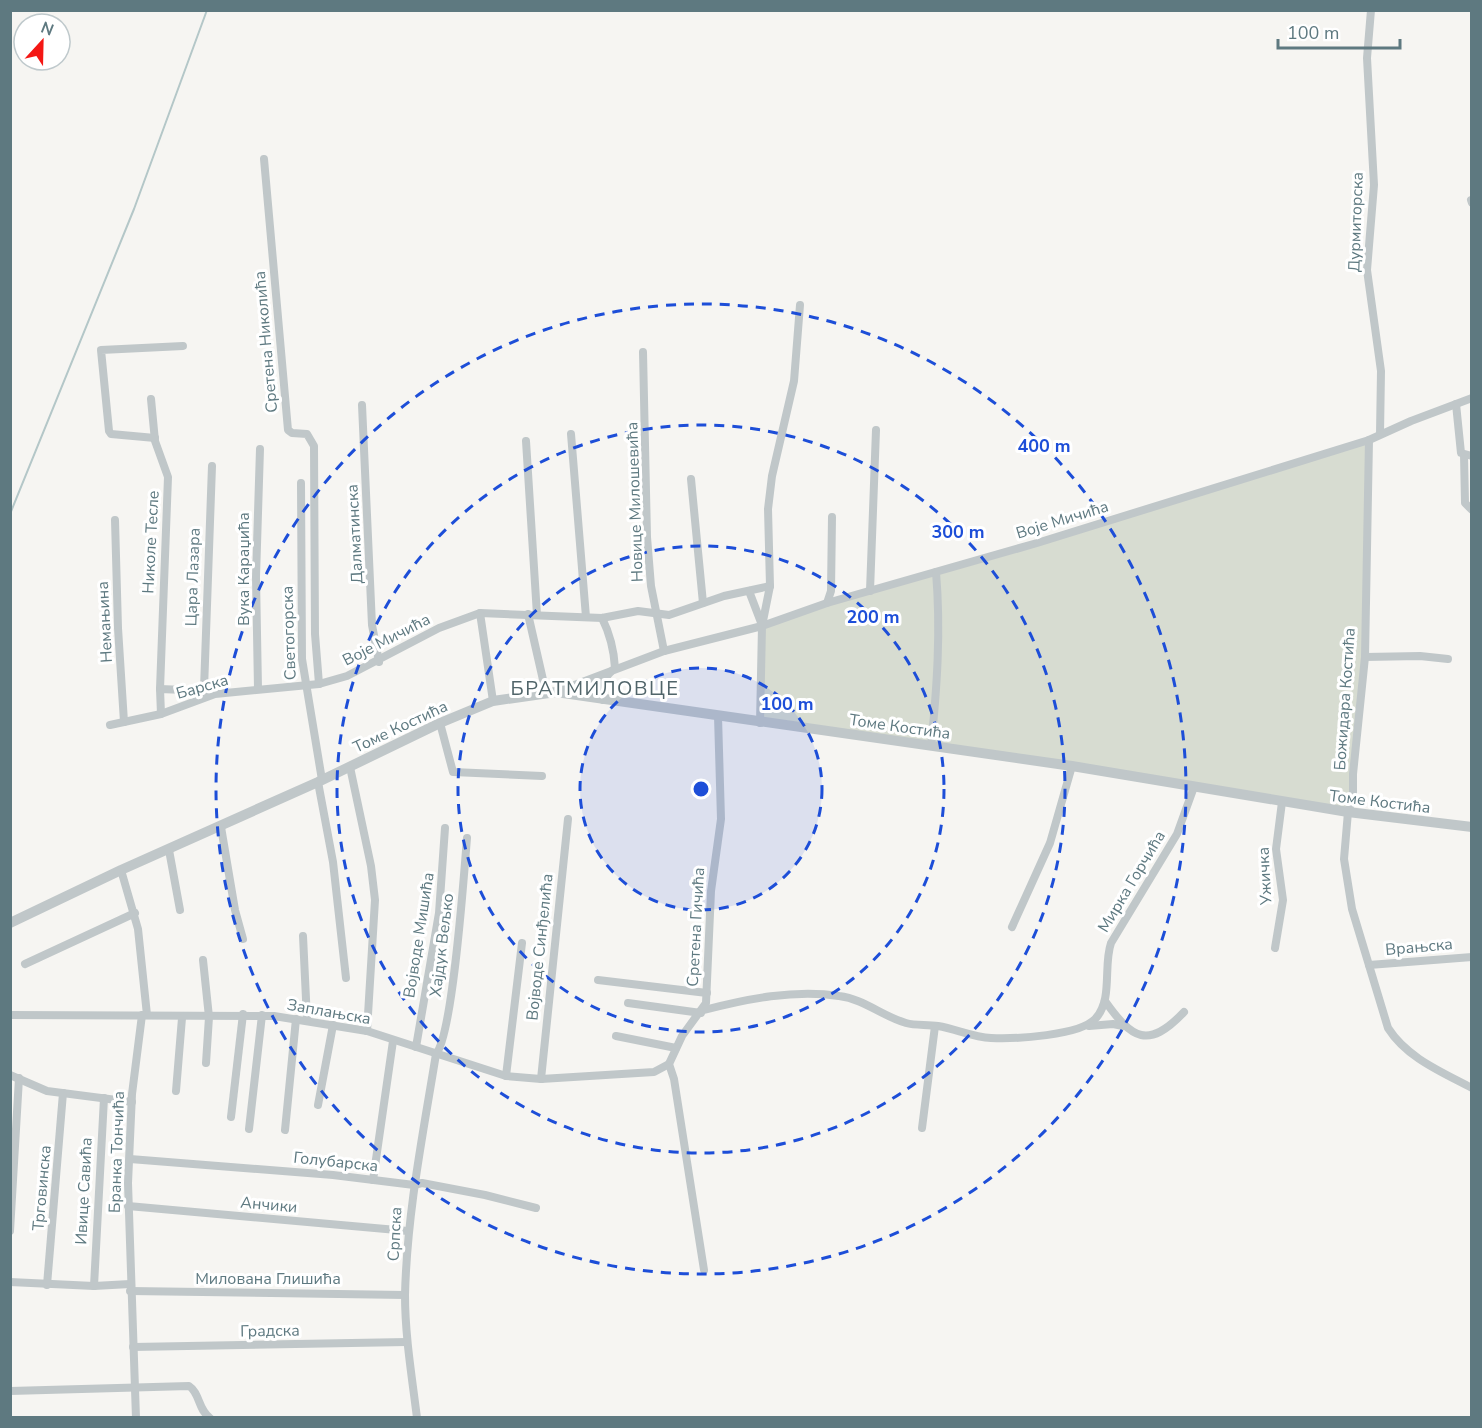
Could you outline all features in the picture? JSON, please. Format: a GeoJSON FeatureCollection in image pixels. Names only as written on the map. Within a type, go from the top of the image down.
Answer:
{"type":"FeatureCollection","features":[{"type":"Feature","properties":{"kind":"street","name":"Дурмиторска"},"geometry":{"type":"LineString","coordinates":[[1371,10],[1367,58],[1374,185],[1367,270],[1381,371],[1380,434]]}},
{"type":"Feature","properties":{"kind":"street","name":"Сретена Николића"},"geometry":{"type":"LineString","coordinates":[[264,159],[288,430],[292,433],[308,434],[314,446],[315,634],[319,684]]}},
{"type":"Feature","properties":{"kind":"street"},"geometry":{"type":"LineString","coordinates":[[760,723],[762,626],[770,586],[768,509],[772,476],[794,381],[800,305]]}},
{"type":"Feature","properties":{"kind":"street"},"geometry":{"type":"LineString","coordinates":[[155,438],[111,434],[109,431],[102,350],[183,346]]}},
{"type":"Feature","properties":{"kind":"street","name":"Новице Милошевића"},"geometry":{"type":"LineString","coordinates":[[643,352],[647,537],[651,586],[664,651]]}},
{"type":"Feature","properties":{"kind":"street","name":"Воје Мичића"},"geometry":{"type":"LineString","coordinates":[[551,692],[664,651],[762,626],[827,603],[1369,440],[1472,398]]}},
{"type":"Feature","properties":{"kind":"street","name":"Николе Тесле"},"geometry":{"type":"LineString","coordinates":[[151,399],[155,438],[168,477],[161,714]]}},
{"type":"Feature","properties":{"kind":"street"},"geometry":{"type":"LineString","coordinates":[[1456,404],[1460,448],[1468,456],[1465,503],[1472,510]]}},
{"type":"Feature","properties":{"kind":"street","name":"Далматинска"},"geometry":{"type":"LineString","coordinates":[[362,405],[372,625],[379,662]]}},
{"type":"Feature","properties":{"kind":"street"},"geometry":{"type":"LineString","coordinates":[[870,591],[876,430]]}},
{"type":"Feature","properties":{"kind":"street"},"geometry":{"type":"LineString","coordinates":[[571,434],[586,618]]}},
{"type":"Feature","properties":{"kind":"street","name":"Божидара Костића"},"geometry":{"type":"LineString","coordinates":[[1369,440],[1365,657],[1353,774],[1353,798],[1348,812],[1345,873],[1352,909],[1393,1036],[1419,1059],[1472,1088]]}},
{"type":"Feature","properties":{"kind":"street"},"geometry":{"type":"LineString","coordinates":[[526,441],[532,615],[551,692]]}},
{"type":"Feature","properties":{"kind":"street","name":"Вука Караџића"},"geometry":{"type":"LineString","coordinates":[[258,689],[256,577],[260,449]]}},
{"type":"Feature","properties":{"kind":"street","name":"Цара Лазара"},"geometry":{"type":"LineString","coordinates":[[204,689],[212,466]]}},
{"type":"Feature","properties":{"kind":"street"},"geometry":{"type":"LineString","coordinates":[[691,479],[703,603]]}},
{"type":"Feature","properties":{"kind":"street","name":"Светогорска"},"geometry":{"type":"LineString","coordinates":[[301,483],[301,630],[305,685],[333,862],[346,978]]}},
{"type":"Feature","properties":{"kind":"street"},"geometry":{"type":"LineString","coordinates":[[827,603],[831,591],[832,517]]}},
{"type":"Feature","properties":{"kind":"street","name":"Немањина"},"geometry":{"type":"LineString","coordinates":[[115,520],[118,628],[124,722]]}},
{"type":"Feature","properties":{"kind":"street"},"geometry":{"type":"LineString","coordinates":[[931,746],[938,668],[936,572]]}},
{"type":"Feature","properties":{"kind":"street","name":"Воје Мичића"},"geometry":{"type":"LineString","coordinates":[[305,685],[319,684],[347,676],[379,662],[439,628],[480,614],[602,618],[638,611],[669,615],[703,603],[770,586]]}},
{"type":"Feature","properties":{"kind":"street"},"geometry":{"type":"LineString","coordinates":[[749,591],[762,626]]}},
{"type":"Feature","properties":{"kind":"street"},"geometry":{"type":"LineString","coordinates":[[480,614],[493,701]]}},
{"type":"Feature","properties":{"kind":"street"},"geometry":{"type":"LineString","coordinates":[[602,618],[609,633],[615,668],[605,676],[602,684],[603,700]]}},
{"type":"Feature","properties":{"kind":"street"},"geometry":{"type":"LineString","coordinates":[[1365,657],[1420,656],[1448,659]]}},
{"type":"Feature","properties":{"kind":"street","name":"Барска"},"geometry":{"type":"LineString","coordinates":[[110,725],[161,714],[215,694],[305,685]]}},
{"type":"Feature","properties":{"kind":"street"},"geometry":{"type":"LineString","coordinates":[[160,689],[204,689],[215,694]]}},
{"type":"Feature","properties":{"kind":"street","name":"Томе Костића"},"geometry":{"type":"LineString","coordinates":[[10,923],[121,870],[320,781],[440,723],[493,701],[551,692],[1072,766],[1348,812],[1472,827]]}},
{"type":"Feature","properties":{"kind":"street","name":"Сретена Гичића"},"geometry":{"type":"LineString","coordinates":[[669,1064],[676,1048],[702,1011],[707,993],[712,880],[721,819],[718,716]]}},
{"type":"Feature","properties":{"kind":"street"},"geometry":{"type":"LineString","coordinates":[[440,723],[453,772],[542,776]]}},
{"type":"Feature","properties":{"kind":"street"},"geometry":{"type":"LineString","coordinates":[[1012,927],[1050,843],[1072,766]]}},
{"type":"Feature","properties":{"kind":"street"},"geometry":{"type":"LineString","coordinates":[[350,767],[371,866],[375,900],[367,1031]]}},
{"type":"Feature","properties":{"kind":"street","name":"Мирка Горчића"},"geometry":{"type":"LineString","coordinates":[[1105,1001],[1107,957],[1111,943],[1177,834],[1194,787]]}},
{"type":"Feature","properties":{"kind":"street","name":"Ужичка"},"geometry":{"type":"LineString","coordinates":[[1275,948],[1283,900],[1276,849],[1282,802]]}},
{"type":"Feature","properties":{"kind":"street","name":"Војводе Синђелића"},"geometry":{"type":"LineString","coordinates":[[540,1079],[568,819]]}},
{"type":"Feature","properties":{"kind":"street"},"geometry":{"type":"LineString","coordinates":[[221,827],[235,910],[243,939]]}},
{"type":"Feature","properties":{"kind":"street","name":"Војводе Мишића"},"geometry":{"type":"LineString","coordinates":[[416,1047],[441,896],[445,828]]}},
{"type":"Feature","properties":{"kind":"street","name":"Хајдук Вељко"},"geometry":{"type":"LineString","coordinates":[[436,1054],[442,1041],[449,1003],[467,838]]}},
{"type":"Feature","properties":{"kind":"street"},"geometry":{"type":"LineString","coordinates":[[169,850],[180,910]]}},
{"type":"Feature","properties":{"kind":"street","name":"Бранка Тончића"},"geometry":{"type":"LineString","coordinates":[[121,870],[135,913],[145,1015],[132,1102],[128,1206],[136,1418]]}},
{"type":"Feature","properties":{"kind":"street"},"geometry":{"type":"LineString","coordinates":[[25,964],[135,913]]}},
{"type":"Feature","properties":{"kind":"street"},"geometry":{"type":"LineString","coordinates":[[303,936],[307,1020]]}},
{"type":"Feature","properties":{"kind":"street"},"geometry":{"type":"LineString","coordinates":[[506,1076],[522,943]]}},
{"type":"Feature","properties":{"kind":"street","name":"Врањска"},"geometry":{"type":"LineString","coordinates":[[1369,966],[1472,957]]}},
{"type":"Feature","properties":{"kind":"street"},"geometry":{"type":"LineString","coordinates":[[203,960],[209,1017],[206,1063]]}},
{"type":"Feature","properties":{"kind":"street"},"geometry":{"type":"LineString","coordinates":[[597,980],[707,993]]}},
{"type":"Feature","properties":{"kind":"street"},"geometry":{"type":"LineString","coordinates":[[628,1004],[702,1011],[759,999],[836,995],[859,1001],[907,1023],[935,1026],[990,1038],[1051,1033],[1085,1026],[1113,1024],[1123,1026],[1139,1036],[1149,1037],[1165,1030],[1184,1012]]}},
{"type":"Feature","properties":{"kind":"street"},"geometry":{"type":"LineString","coordinates":[[1085,1026],[1096,1018],[1105,1001],[1123,1026]]}},
{"type":"Feature","properties":{"kind":"street"},"geometry":{"type":"LineString","coordinates":[[231,1117],[243,1014]]}},
{"type":"Feature","properties":{"kind":"street","name":"Заплањска"},"geometry":{"type":"LineString","coordinates":[[10,1015],[209,1017],[243,1014],[307,1020],[367,1031],[506,1076],[540,1079],[654,1072],[669,1064]]}},
{"type":"Feature","properties":{"kind":"street"},"geometry":{"type":"LineString","coordinates":[[249,1129],[262,1015]]}},
{"type":"Feature","properties":{"kind":"street"},"geometry":{"type":"LineString","coordinates":[[176,1091],[182,1017]]}},
{"type":"Feature","properties":{"kind":"street"},"geometry":{"type":"LineString","coordinates":[[285,1130],[296,1019]]}},
{"type":"Feature","properties":{"kind":"street"},"geometry":{"type":"LineString","coordinates":[[318,1105],[333,1024]]}},
{"type":"Feature","properties":{"kind":"street"},"geometry":{"type":"LineString","coordinates":[[922,1128],[935,1026]]}},
{"type":"Feature","properties":{"kind":"street"},"geometry":{"type":"LineString","coordinates":[[616,1036],[676,1048]]}},
{"type":"Feature","properties":{"kind":"street"},"geometry":{"type":"LineString","coordinates":[[373,1180],[393,1041]]}},
{"type":"Feature","properties":{"kind":"street","name":"Српска"},"geometry":{"type":"LineString","coordinates":[[417,1418],[407,1342],[405,1295],[408,1230],[436,1054]]}},
{"type":"Feature","properties":{"kind":"street"},"geometry":{"type":"LineString","coordinates":[[669,1064],[674,1079],[704,1270]]}},
{"type":"Feature","properties":{"kind":"street"},"geometry":{"type":"LineString","coordinates":[[10,1231],[15,1076],[47,1091],[132,1102]]}},
{"type":"Feature","properties":{"kind":"street","name":"Трговинска"},"geometry":{"type":"LineString","coordinates":[[47,1285],[63,1093]]}},
{"type":"Feature","properties":{"kind":"street","name":"Ивице Савића"},"geometry":{"type":"LineString","coordinates":[[94,1286],[104,1098]]}},
{"type":"Feature","properties":{"kind":"street","name":"Голубарска"},"geometry":{"type":"LineString","coordinates":[[130,1159],[414,1185],[422,1183],[536,1208]]}},
{"type":"Feature","properties":{"kind":"street","name":"Анчики"},"geometry":{"type":"LineString","coordinates":[[128,1206],[408,1230]]}},
{"type":"Feature","properties":{"kind":"street","name":"Милована Глишића"},"geometry":{"type":"LineString","coordinates":[[10,1282],[405,1295]]}},
{"type":"Feature","properties":{"kind":"street","name":"Градска"},"geometry":{"type":"LineString","coordinates":[[133,1347],[407,1342]]}},
{"type":"Feature","properties":{"kind":"street"},"geometry":{"type":"LineString","coordinates":[[10,1390],[189,1386],[194,1389],[203,1412],[210,1418]]}},
{"type":"Feature","properties":{"kind":"shaded area"},"geometry":{"type":"Polygon","coordinates":[[[1369,440],[1365,657],[1348,812],[760,723],[762,626],[1369,440]]]}},
{"type":"Feature","properties":{"kind":"waterway"},"geometry":{"type":"LineString","coordinates":[[10,514],[134,209],[207,10]]}},
{"type":"Feature","properties":{"kind":"district","name":"БРАТМИЛОВЦЕ"},"geometry":{"type":"Point","coordinates":[595,688]}}]}
